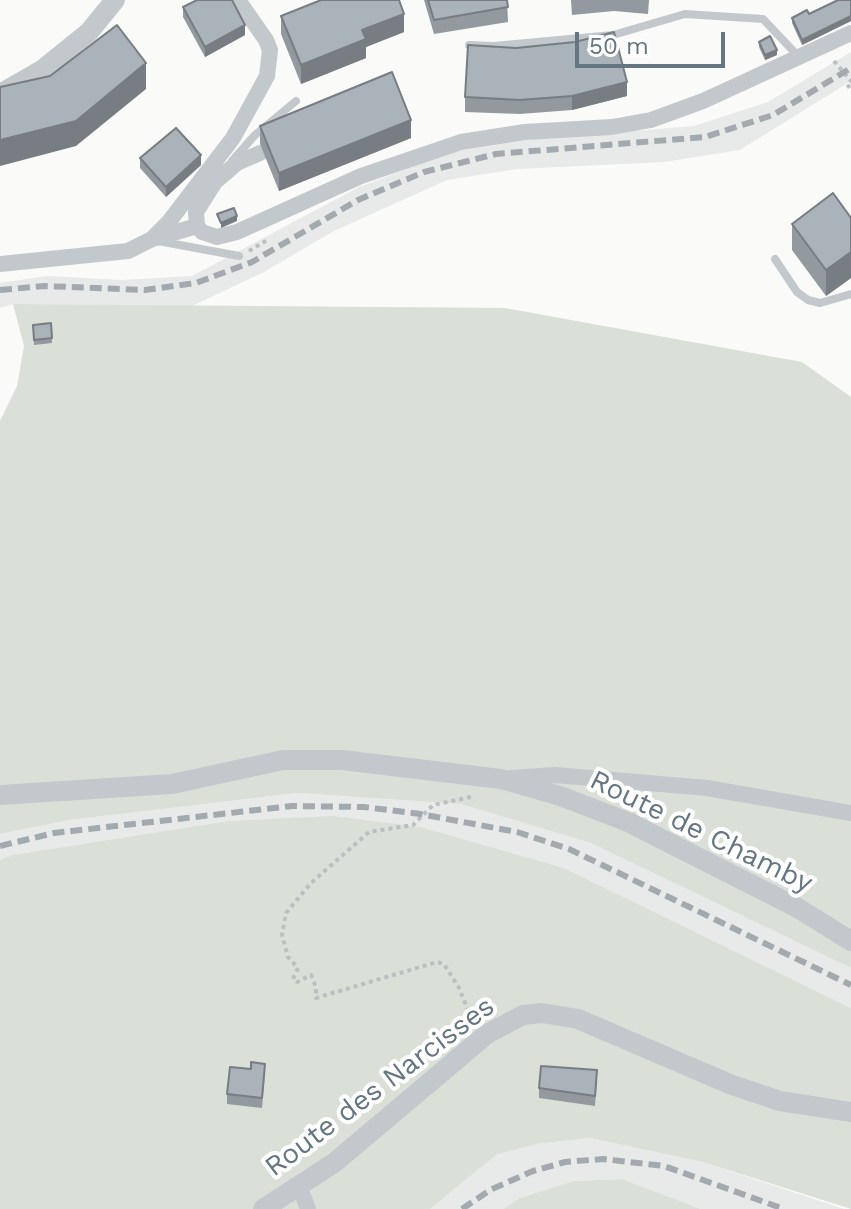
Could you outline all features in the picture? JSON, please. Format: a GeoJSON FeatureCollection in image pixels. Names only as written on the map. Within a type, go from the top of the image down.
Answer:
{"type":"FeatureCollection","features":[{"type":"Feature","properties":{"kind":"street"},"geometry":{"type":"LineString","coordinates":[[0,94],[42,70],[66,51],[89,32],[115,0]]}},
{"type":"Feature","properties":{"kind":"street"},"geometry":{"type":"LineString","coordinates":[[152,239],[233,138],[267,76],[270,50],[238,0]]}},
{"type":"Feature","properties":{"kind":"street"},"geometry":{"type":"LineString","coordinates":[[197,226],[209,236],[227,235],[351,180],[461,142],[525,132],[612,127],[651,120],[703,101],[851,33]]}},
{"type":"Feature","properties":{"kind":"street"},"geometry":{"type":"LineString","coordinates":[[197,226],[197,207],[215,182],[237,163],[260,153]]}},
{"type":"Feature","properties":{"kind":"street"},"geometry":{"type":"LineString","coordinates":[[0,264],[107,256],[197,226]]}},
{"type":"Feature","properties":{"kind":"street","name":"Route de Chamby"},"geometry":{"type":"LineString","coordinates":[[0,795],[172,784],[283,760],[342,760],[501,779],[560,796],[628,822],[796,907],[851,941]]}},
{"type":"Feature","properties":{"kind":"street"},"geometry":{"type":"LineString","coordinates":[[501,779],[555,775],[707,788],[851,813]]}},
{"type":"Feature","properties":{"kind":"street","name":"Route des Narcisses"},"geometry":{"type":"LineString","coordinates":[[263,1209],[300,1188],[487,1034],[523,1015],[542,1013],[578,1019],[732,1085],[780,1101],[851,1112]]}},
{"type":"Feature","properties":{"kind":"street"},"geometry":{"type":"LineString","coordinates":[[300,1188],[308,1209]]}},
{"type":"Feature","properties":{"kind":"lane"},"geometry":{"type":"LineString","coordinates":[[469,45],[613,35],[685,14],[763,19],[798,57]]}},
{"type":"Feature","properties":{"kind":"lane"},"geometry":{"type":"LineString","coordinates":[[215,182],[255,135],[296,101]]}},
{"type":"Feature","properties":{"kind":"lane"},"geometry":{"type":"LineString","coordinates":[[152,239],[239,256]]}},
{"type":"Feature","properties":{"kind":"lane"},"geometry":{"type":"LineString","coordinates":[[775,259],[797,292],[808,300],[820,303],[851,294]]}},
{"type":"Feature","properties":{"kind":"path"},"geometry":{"type":"LineString","coordinates":[[830,61],[840,64],[851,81],[847,84],[851,90]]}},
{"type":"Feature","properties":{"kind":"path"},"geometry":{"type":"LineString","coordinates":[[473,1022],[459,988],[444,964],[437,962],[316,998],[311,975],[297,982],[293,979],[298,968],[288,957],[282,935],[286,913],[311,883],[369,832],[413,825],[433,805],[480,796]]}},
{"type":"Feature","properties":{"kind":"shaded area"},"geometry":{"type":"Polygon","coordinates":[[[851,52],[851,81],[740,150],[664,162],[517,169],[447,180],[334,231],[264,272],[192,306],[13,304],[0,308],[0,283],[47,276],[122,280],[192,276],[359,187],[452,152],[534,139],[694,126],[768,102],[851,52]]]}},
{"type":"Feature","properties":{"kind":"shaded area"},"geometry":{"type":"Polygon","coordinates":[[[13,304],[505,308],[802,362],[851,397],[851,968],[591,843],[461,804],[297,793],[70,820],[0,834],[0,421],[17,386],[24,346],[13,304]]]}},
{"type":"Feature","properties":{"kind":"shaded area"},"geometry":{"type":"Polygon","coordinates":[[[297,793],[461,804],[591,843],[851,968],[851,1008],[564,868],[421,827],[333,817],[228,821],[12,855],[0,860],[0,834],[70,820],[297,793]]]}},
{"type":"Feature","properties":{"kind":"shaded area"},"geometry":{"type":"Polygon","coordinates":[[[333,816],[421,827],[564,868],[851,1008],[851,1209],[703,1162],[590,1138],[536,1144],[496,1155],[430,1209],[0,1209],[0,860],[12,855],[228,821],[333,816]]]}},
{"type":"Feature","properties":{"kind":"shaded area"},"geometry":{"type":"Polygon","coordinates":[[[590,1138],[703,1162],[844,1209],[701,1209],[622,1179],[573,1181],[520,1198],[503,1209],[430,1209],[496,1155],[536,1144],[590,1138]]]}},
{"type":"Feature","properties":{"kind":"shaded area"},"geometry":{"type":"Polygon","coordinates":[[[622,1179],[701,1209],[503,1209],[520,1198],[573,1181],[622,1179]]]}},
{"type":"Feature","properties":{"kind":"building"},"geometry":{"type":"Polygon","coordinates":[[[197,0],[232,0],[245,25],[205,47],[183,7],[197,0]]]}},
{"type":"Feature","properties":{"kind":"building"},"geometry":{"type":"Polygon","coordinates":[[[321,0],[399,0],[404,14],[362,30],[366,39],[301,65],[281,16],[321,0]]]}},
{"type":"Feature","properties":{"kind":"building"},"geometry":{"type":"Polygon","coordinates":[[[428,0],[507,0],[508,7],[434,20],[428,0]]]}},
{"type":"Feature","properties":{"kind":"building"},"geometry":{"type":"Polygon","coordinates":[[[838,0],[851,0],[851,16],[802,40],[792,18],[807,10],[809,14],[838,0]]]}},
{"type":"Feature","properties":{"kind":"building"},"geometry":{"type":"Polygon","coordinates":[[[117,25],[146,63],[76,121],[0,140],[0,87],[50,76],[117,25]]]}},
{"type":"Feature","properties":{"kind":"building"},"geometry":{"type":"Polygon","coordinates":[[[614,32],[627,82],[572,96],[520,100],[465,97],[468,45],[516,48],[575,42],[614,32]]]}},
{"type":"Feature","properties":{"kind":"building"},"geometry":{"type":"Polygon","coordinates":[[[770,36],[777,50],[765,55],[759,42],[770,36]]]}},
{"type":"Feature","properties":{"kind":"building"},"geometry":{"type":"Polygon","coordinates":[[[392,72],[411,120],[279,173],[260,126],[392,72]]]}},
{"type":"Feature","properties":{"kind":"building"},"geometry":{"type":"Polygon","coordinates":[[[176,128],[201,155],[166,187],[140,158],[176,128]]]}},
{"type":"Feature","properties":{"kind":"building"},"geometry":{"type":"Polygon","coordinates":[[[833,193],[851,218],[851,252],[826,270],[792,224],[833,193]]]}},
{"type":"Feature","properties":{"kind":"building"},"geometry":{"type":"Polygon","coordinates":[[[234,208],[237,216],[221,223],[217,214],[234,208]]]}},
{"type":"Feature","properties":{"kind":"building"},"geometry":{"type":"Polygon","coordinates":[[[51,323],[52,338],[34,340],[33,325],[51,323]]]}},
{"type":"Feature","properties":{"kind":"building"},"geometry":{"type":"Polygon","coordinates":[[[251,1062],[265,1064],[262,1098],[227,1094],[230,1067],[251,1069],[251,1062]]]}},
{"type":"Feature","properties":{"kind":"building"},"geometry":{"type":"Polygon","coordinates":[[[541,1066],[597,1070],[595,1096],[539,1088],[541,1066]]]}},
{"type":"Feature","properties":{"kind":"railway"},"geometry":{"type":"LineString","coordinates":[[0,290],[44,286],[145,290],[196,283],[252,262],[358,200],[424,172],[496,154],[705,137],[773,115],[851,68]]}},
{"type":"Feature","properties":{"kind":"railway"},"geometry":{"type":"LineString","coordinates":[[0,846],[54,833],[292,806],[364,807],[420,814],[517,832],[569,849],[851,985]]}},
{"type":"Feature","properties":{"kind":"railway"},"geometry":{"type":"LineString","coordinates":[[462,1209],[490,1190],[533,1171],[565,1162],[603,1159],[664,1166],[784,1209]]}}]}
